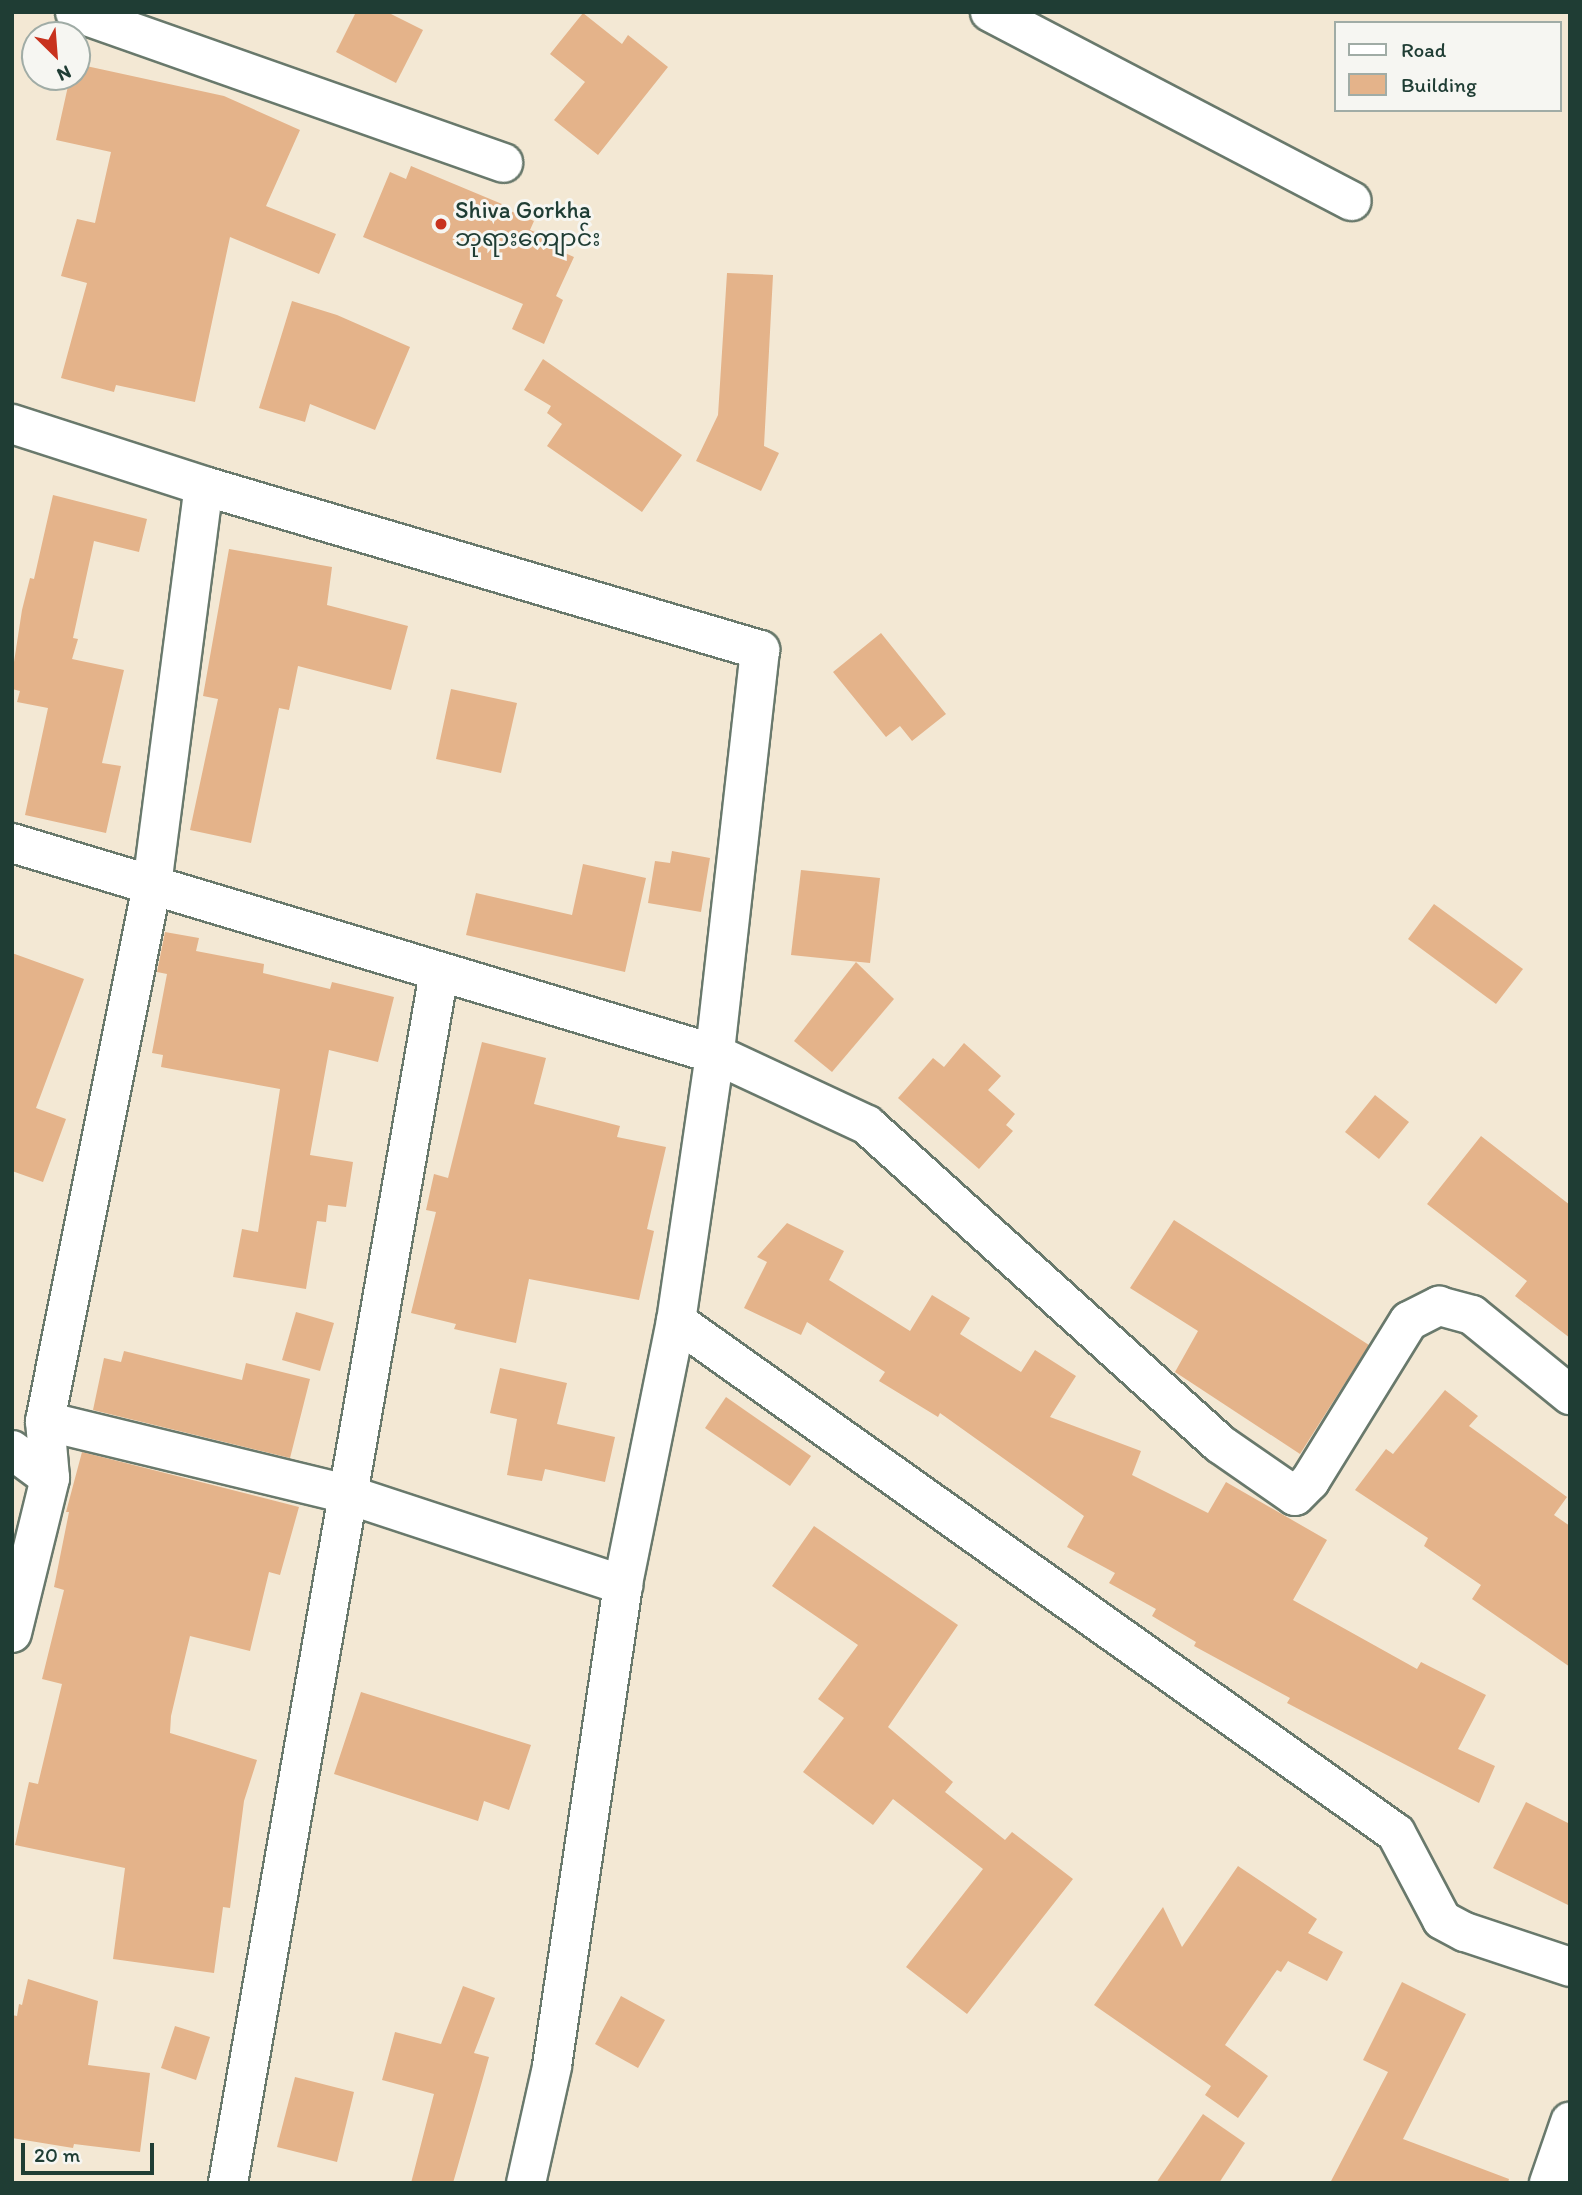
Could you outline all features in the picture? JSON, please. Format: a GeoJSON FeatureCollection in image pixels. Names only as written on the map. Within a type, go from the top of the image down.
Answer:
{"type":"FeatureCollection","features":[{"type":"Feature","properties":{"kind":"street"},"geometry":{"type":"LineString","coordinates":[[75,12],[503,163]]}},
{"type":"Feature","properties":{"kind":"street"},"geometry":{"type":"LineString","coordinates":[[990,12],[1352,201]]}},
{"type":"Feature","properties":{"kind":"street"},"geometry":{"type":"LineString","coordinates":[[12,424],[204,486],[760,650],[715,1054],[676,1321],[623,1585],[552,2067],[526,2183]]}},
{"type":"Feature","properties":{"kind":"street"},"geometry":{"type":"LineString","coordinates":[[12,1633],[50,1478],[45,1421],[152,885],[204,486]]}},
{"type":"Feature","properties":{"kind":"street"},"geometry":{"type":"LineString","coordinates":[[12,843],[715,1054],[867,1125],[1220,1444],[1295,1496],[1310,1480],[1409,1321],[1439,1306],[1472,1315],[1570,1395]]}},
{"type":"Feature","properties":{"kind":"street"},"geometry":{"type":"LineString","coordinates":[[228,2183],[346,1494],[439,973]]}},
{"type":"Feature","properties":{"kind":"street"},"geometry":{"type":"LineString","coordinates":[[676,1321],[1396,1833],[1442,1920],[1465,1932],[1570,1967]]}},
{"type":"Feature","properties":{"kind":"street"},"geometry":{"type":"LineString","coordinates":[[45,1421],[346,1494],[623,1585]]}},
{"type":"Feature","properties":{"kind":"street"},"geometry":{"type":"LineString","coordinates":[[12,1450],[50,1478]]}},
{"type":"Feature","properties":{"kind":"street"},"geometry":{"type":"LineString","coordinates":[[1549,2183],[1570,2122]]}},
{"type":"Feature","properties":{"kind":"building"},"geometry":{"type":"Polygon","coordinates":[[[356,12],[387,12],[423,30],[396,83],[336,52],[356,12]]]}},
{"type":"Feature","properties":{"kind":"building"},"geometry":{"type":"Polygon","coordinates":[[[583,13],[622,44],[628,35],[668,67],[598,155],[554,120],[585,82],[550,54],[583,13]]]}},
{"type":"Feature","properties":{"kind":"building"},"geometry":{"type":"Polygon","coordinates":[[[91,67],[224,96],[300,130],[266,206],[336,234],[319,274],[230,237],[195,402],[116,385],[114,392],[61,378],[87,283],[61,276],[77,219],[95,223],[111,152],[56,140],[67,91],[91,91],[91,67]]]}},
{"type":"Feature","properties":{"kind":"building"},"geometry":{"type":"Polygon","coordinates":[[[411,166],[502,204],[501,207],[534,221],[530,230],[545,236],[542,243],[574,257],[556,296],[563,300],[544,344],[512,329],[523,304],[363,237],[390,172],[406,179],[411,166]]]}},
{"type":"Feature","properties":{"kind":"building"},"geometry":{"type":"Polygon","coordinates":[[[727,273],[773,275],[764,446],[779,453],[761,491],[696,461],[718,415],[727,273]]]}},
{"type":"Feature","properties":{"kind":"building"},"geometry":{"type":"Polygon","coordinates":[[[292,301],[337,315],[410,347],[375,430],[310,404],[305,422],[259,408],[292,301]]]}},
{"type":"Feature","properties":{"kind":"building"},"geometry":{"type":"Polygon","coordinates":[[[543,359],[682,455],[642,512],[547,446],[562,424],[547,413],[551,406],[524,390],[543,359]]]}},
{"type":"Feature","properties":{"kind":"building"},"geometry":{"type":"Polygon","coordinates":[[[53,495],[147,519],[139,552],[94,541],[73,638],[78,639],[72,659],[124,670],[102,763],[121,766],[106,833],[25,815],[48,708],[17,702],[20,691],[12,689],[12,675],[22,610],[30,578],[34,579],[53,495]]]}},
{"type":"Feature","properties":{"kind":"building"},"geometry":{"type":"Polygon","coordinates":[[[229,549],[332,567],[327,605],[408,626],[391,690],[298,666],[289,710],[279,708],[251,843],[190,830],[218,699],[203,696],[229,549]]]}},
{"type":"Feature","properties":{"kind":"building"},"geometry":{"type":"Polygon","coordinates":[[[881,633],[946,714],[912,741],[900,726],[886,737],[833,672],[881,633]]]}},
{"type":"Feature","properties":{"kind":"building"},"geometry":{"type":"Polygon","coordinates":[[[451,689],[517,703],[501,773],[436,759],[451,689]]]}},
{"type":"Feature","properties":{"kind":"building"},"geometry":{"type":"Polygon","coordinates":[[[672,851],[710,858],[701,912],[648,903],[655,861],[670,863],[672,851]]]}},
{"type":"Feature","properties":{"kind":"building"},"geometry":{"type":"Polygon","coordinates":[[[583,864],[646,878],[625,972],[466,935],[476,893],[572,915],[583,864]]]}},
{"type":"Feature","properties":{"kind":"building"},"geometry":{"type":"Polygon","coordinates":[[[801,870],[880,878],[870,963],[791,955],[801,870]]]}},
{"type":"Feature","properties":{"kind":"building"},"geometry":{"type":"Polygon","coordinates":[[[1434,904],[1523,969],[1496,1004],[1408,939],[1434,904]]]}},
{"type":"Feature","properties":{"kind":"building"},"geometry":{"type":"Polygon","coordinates":[[[165,932],[199,938],[196,951],[264,964],[263,973],[330,989],[332,982],[394,997],[378,1062],[329,1050],[310,1155],[353,1162],[346,1207],[328,1205],[326,1222],[317,1221],[306,1289],[233,1277],[242,1229],[258,1232],[280,1089],[161,1067],[163,1055],[152,1053],[167,974],[157,972],[165,932]]]}},
{"type":"Feature","properties":{"kind":"building"},"geometry":{"type":"Polygon","coordinates":[[[12,953],[84,979],[36,1108],[66,1119],[43,1182],[12,1171],[12,953]]]}},
{"type":"Feature","properties":{"kind":"building"},"geometry":{"type":"Polygon","coordinates":[[[856,962],[894,999],[832,1072],[794,1041],[856,962]]]}},
{"type":"Feature","properties":{"kind":"building"},"geometry":{"type":"Polygon","coordinates":[[[482,1042],[546,1058],[534,1104],[620,1126],[617,1137],[666,1147],[647,1229],[654,1231],[639,1300],[529,1279],[516,1343],[454,1329],[456,1324],[411,1313],[436,1212],[426,1210],[434,1174],[448,1178],[482,1042]]]}},
{"type":"Feature","properties":{"kind":"building"},"geometry":{"type":"Polygon","coordinates":[[[964,1043],[1001,1076],[988,1090],[1015,1114],[1006,1125],[1013,1131],[979,1169],[898,1098],[933,1058],[944,1067],[964,1043]]]}},
{"type":"Feature","properties":{"kind":"building"},"geometry":{"type":"Polygon","coordinates":[[[1375,1095],[1409,1122],[1379,1159],[1345,1132],[1375,1095]]]}},
{"type":"Feature","properties":{"kind":"building"},"geometry":{"type":"Polygon","coordinates":[[[1481,1136],[1570,1205],[1570,1338],[1515,1296],[1527,1281],[1427,1204],[1481,1136]]]}},
{"type":"Feature","properties":{"kind":"building"},"geometry":{"type":"Polygon","coordinates":[[[1174,1220],[1369,1345],[1300,1454],[1175,1372],[1198,1331],[1130,1288],[1174,1220]]]}},
{"type":"Feature","properties":{"kind":"building"},"geometry":{"type":"Polygon","coordinates":[[[787,1223],[844,1251],[829,1280],[910,1331],[932,1295],[970,1318],[960,1334],[1021,1372],[1035,1350],[1076,1376],[1050,1417],[1141,1451],[1132,1475],[1208,1513],[1226,1482],[1327,1540],[1293,1600],[1417,1669],[1421,1662],[1486,1695],[1458,1749],[1495,1766],[1479,1803],[1287,1703],[1290,1698],[1194,1646],[1196,1642],[1152,1616],[1156,1609],[1109,1583],[1115,1573],[1067,1547],[1084,1516],[940,1413],[938,1417],[879,1381],[885,1372],[807,1322],[801,1335],[744,1308],[767,1262],[757,1257],[787,1223]]]}},
{"type":"Feature","properties":{"kind":"building"},"geometry":{"type":"Polygon","coordinates":[[[296,1312],[334,1323],[320,1371],[282,1360],[296,1312]]]}},
{"type":"Feature","properties":{"kind":"building"},"geometry":{"type":"Polygon","coordinates":[[[124,1351],[242,1380],[246,1363],[310,1379],[290,1458],[93,1410],[104,1358],[121,1362],[124,1351]]]}},
{"type":"Feature","properties":{"kind":"building"},"geometry":{"type":"Polygon","coordinates":[[[500,1368],[567,1383],[557,1424],[615,1437],[605,1482],[545,1469],[542,1481],[507,1475],[517,1419],[490,1413],[500,1368]]]}},
{"type":"Feature","properties":{"kind":"building"},"geometry":{"type":"Polygon","coordinates":[[[1445,1390],[1478,1416],[1469,1426],[1567,1497],[1554,1515],[1570,1526],[1570,1667],[1472,1599],[1481,1585],[1424,1546],[1428,1538],[1355,1490],[1386,1449],[1393,1454],[1445,1390]]]}},
{"type":"Feature","properties":{"kind":"building"},"geometry":{"type":"Polygon","coordinates":[[[726,1397],[811,1456],[790,1486],[705,1428],[726,1397]]]}},
{"type":"Feature","properties":{"kind":"building"},"geometry":{"type":"Polygon","coordinates":[[[82,1452],[299,1507],[280,1575],[269,1572],[250,1651],[190,1636],[171,1716],[170,1733],[257,1760],[244,1801],[230,1908],[223,1907],[214,1973],[113,1959],[125,1868],[15,1845],[29,1782],[38,1784],[62,1684],[42,1679],[64,1590],[54,1587],[69,1512],[66,1512],[82,1452]]]}},
{"type":"Feature","properties":{"kind":"building"},"geometry":{"type":"Polygon","coordinates":[[[814,1526],[958,1625],[888,1727],[953,1782],[945,1792],[1005,1840],[1012,1832],[1073,1879],[967,2014],[906,1967],[983,1869],[893,1799],[873,1825],[803,1772],[844,1718],[818,1699],[858,1645],[772,1586],[814,1526]]]}},
{"type":"Feature","properties":{"kind":"building"},"geometry":{"type":"Polygon","coordinates":[[[361,1692],[531,1745],[509,1810],[484,1801],[478,1821],[334,1774],[361,1692]]]}},
{"type":"Feature","properties":{"kind":"building"},"geometry":{"type":"Polygon","coordinates":[[[1526,1802],[1570,1824],[1570,1906],[1493,1868],[1526,1802]]]}},
{"type":"Feature","properties":{"kind":"building"},"geometry":{"type":"Polygon","coordinates":[[[1238,1866],[1317,1919],[1308,1933],[1343,1952],[1327,1981],[1288,1961],[1281,1972],[1277,1970],[1225,2045],[1268,2076],[1238,2118],[1205,2095],[1211,2086],[1094,2005],[1163,1907],[1182,1947],[1238,1866]]]}},
{"type":"Feature","properties":{"kind":"building"},"geometry":{"type":"Polygon","coordinates":[[[28,1979],[98,2001],[88,2065],[150,2073],[140,2152],[74,2144],[73,2148],[12,2138],[12,2015],[17,2016],[19,2004],[22,2005],[28,1979]]]}},
{"type":"Feature","properties":{"kind":"building"},"geometry":{"type":"Polygon","coordinates":[[[1402,1982],[1466,2014],[1403,2139],[1509,2179],[1508,2183],[1330,2183],[1388,2072],[1363,2060],[1402,1982]]]}},
{"type":"Feature","properties":{"kind":"building"},"geometry":{"type":"Polygon","coordinates":[[[463,1986],[495,1998],[474,2053],[489,2057],[453,2183],[411,2183],[434,2094],[382,2080],[395,2032],[441,2044],[463,1986]]]}},
{"type":"Feature","properties":{"kind":"building"},"geometry":{"type":"Polygon","coordinates":[[[621,1996],[665,2020],[638,2068],[595,2044],[621,1996]]]}},
{"type":"Feature","properties":{"kind":"building"},"geometry":{"type":"Polygon","coordinates":[[[175,2026],[210,2037],[196,2080],[161,2068],[175,2026]]]}},
{"type":"Feature","properties":{"kind":"building"},"geometry":{"type":"Polygon","coordinates":[[[295,2077],[354,2092],[337,2162],[277,2147],[295,2077]]]}},
{"type":"Feature","properties":{"kind":"building"},"geometry":{"type":"Polygon","coordinates":[[[1203,2114],[1245,2143],[1219,2183],[1156,2183],[1203,2114]]]}},
{"type":"Feature","properties":{"kind":"place","name":"Shiva Gorkha ဘုရားကျောင်း"},"geometry":{"type":"Point","coordinates":[441,224]}}]}
